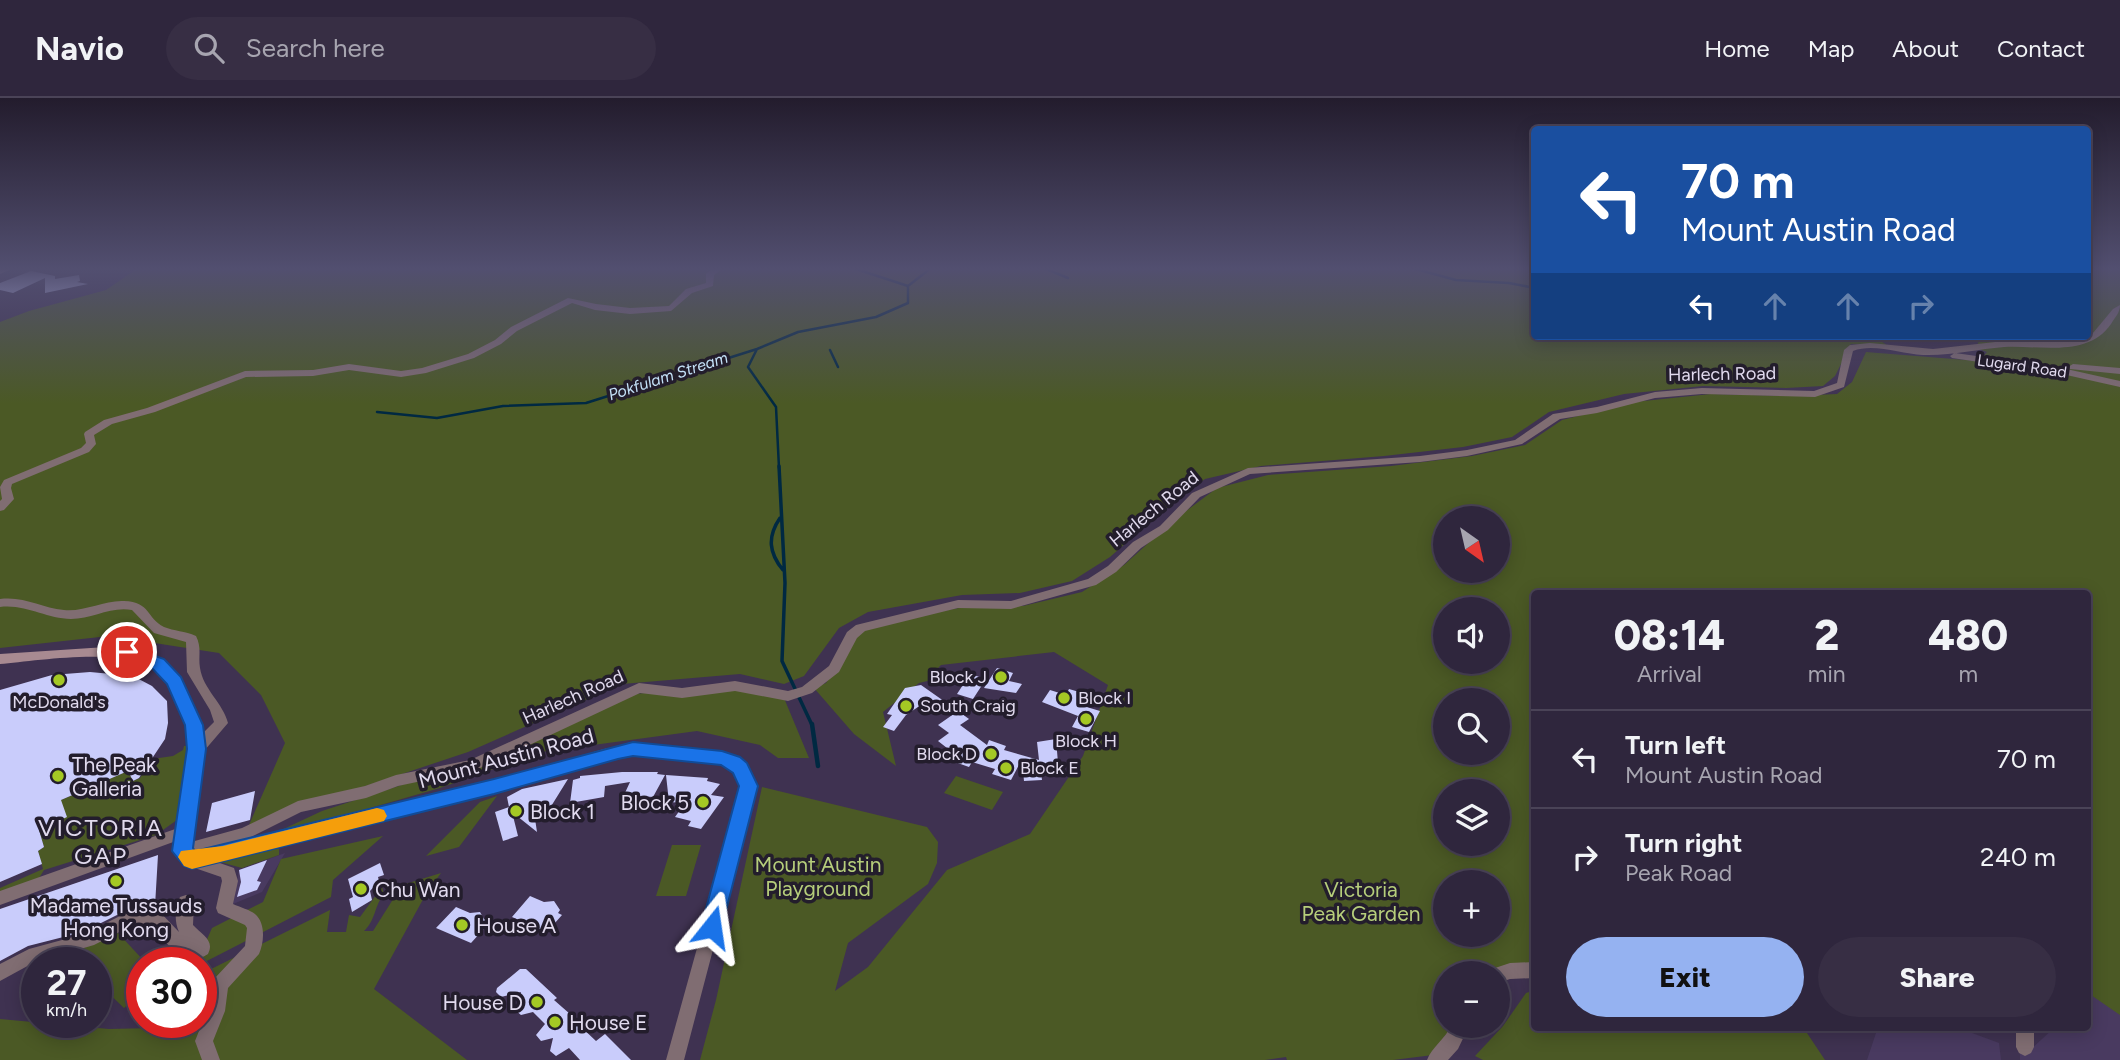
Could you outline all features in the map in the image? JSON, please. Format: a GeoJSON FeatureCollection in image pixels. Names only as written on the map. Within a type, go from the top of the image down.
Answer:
{"type":"FeatureCollection","features":[{"type":"Feature","properties":{"kind":"main road"},"geometry":{"type":"LineString","coordinates":[[0,659],[127,652],[158,663],[175,681],[194,725]]}},
{"type":"Feature","properties":{"kind":"street"},"geometry":{"type":"LineString","coordinates":[[0,508],[8,500],[5,488],[10,480],[85,450],[90,444],[89,434],[100,425],[151,410],[234,377],[257,373],[313,373],[349,367],[416,373],[471,356],[546,313]]}},
{"type":"Feature","properties":{"kind":"street","name":"Harlech Road"},"geometry":{"type":"LineString","coordinates":[[2091,337],[2109,324],[2113,313]]}},
{"type":"Feature","properties":{"kind":"street","name":"Harlech Road"},"geometry":{"type":"LineString","coordinates":[[187,856],[246,833],[298,807],[366,792],[396,780],[473,765],[639,688],[682,693],[735,686],[788,696],[813,686],[835,667],[854,634],[869,625],[958,604],[1011,605],[1095,581],[1137,545],[1164,528],[1196,495],[1248,471],[1420,459],[1467,453],[1518,442],[1557,416],[1597,410],[1655,395],[1702,391],[1817,394],[1841,385],[1851,347],[1868,346],[1923,352],[2085,340]]}},
{"type":"Feature","properties":{"kind":"street"},"geometry":{"type":"LineString","coordinates":[[1984,348],[2031,362],[2120,372]]}},
{"type":"Feature","properties":{"kind":"street","name":"Lugard Road"},"geometry":{"type":"LineString","coordinates":[[1923,352],[2062,371],[2120,384]]}},
{"type":"Feature","properties":{"kind":"street"},"geometry":{"type":"LineString","coordinates":[[0,603],[26,602],[61,615],[130,605],[143,611],[156,628],[191,639],[195,647],[194,674],[219,714],[221,723],[197,749]]}},
{"type":"Feature","properties":{"kind":"street"},"geometry":{"type":"LineString","coordinates":[[194,725],[197,749],[184,832],[187,856],[228,873],[230,881],[224,908],[251,920],[255,928],[251,953],[218,991],[216,1011],[204,1041],[211,1060]]}},
{"type":"Feature","properties":{"kind":"street","name":"Mount Austin Road"},"geometry":{"type":"LineString","coordinates":[[187,856],[494,787],[604,754],[633,749],[722,758],[733,762],[745,775],[749,786],[675,1060]]}},
{"type":"Feature","properties":{"kind":"street"},"geometry":{"type":"LineString","coordinates":[[0,898],[184,832]]}},
{"type":"Feature","properties":{"kind":"street"},"geometry":{"type":"LineString","coordinates":[[0,973],[29,957],[83,942],[126,919],[144,914],[152,915],[189,953],[197,953],[202,949],[202,944],[189,934],[183,925],[186,902]]}},
{"type":"Feature","properties":{"kind":"street"},"geometry":{"type":"LineString","coordinates":[[1510,971],[1531,970]]}},
{"type":"Feature","properties":{"kind":"street"},"geometry":{"type":"LineString","coordinates":[[2025,1031],[2025,1047]]}},
{"type":"Feature","properties":{"kind":"street"},"geometry":{"type":"LineString","coordinates":[[1436,1060],[1454,1038]]}},
{"type":"Feature","properties":{"kind":"shaded area"},"geometry":{"type":"Polygon","coordinates":[[[285,853],[262,892],[233,904],[239,870],[285,853]]]}},
{"type":"Feature","properties":{"kind":"shaded area"},"geometry":{"type":"Polygon","coordinates":[[[2094,992],[2120,997],[2120,1060],[2020,1060],[2020,1045],[2030,1050],[2051,1031],[2091,1031],[2091,995],[2094,992]]]}},
{"type":"Feature","properties":{"kind":"shaded area"},"geometry":{"type":"Polygon","coordinates":[[[1877,1031],[1967,1031],[1999,1043],[2001,1060],[1867,1060],[1877,1031]]]}},
{"type":"Feature","properties":{"kind":"green space"},"geometry":{"type":"Polygon","coordinates":[[[24,313],[1531,313],[1531,340],[1880,340],[1888,346],[1851,344],[1835,376],[1823,386],[1703,386],[1624,394],[1549,412],[1512,437],[1463,447],[1261,466],[1205,479],[1159,514],[1110,557],[1072,581],[1020,593],[962,595],[868,612],[839,628],[804,676],[784,684],[740,674],[622,684],[468,752],[249,825],[285,743],[261,695],[219,653],[109,636],[0,648],[0,322],[24,313]]]}},
{"type":"Feature","properties":{"kind":"green space"},"geometry":{"type":"Polygon","coordinates":[[[2091,313],[2120,313],[2120,1015],[2091,995],[2091,590],[1531,590],[1531,965],[1510,969],[1510,961],[1433,961],[1433,1038],[1444,1038],[1433,1055],[1393,1060],[1287,1060],[1286,1057],[1265,1060],[700,1060],[716,1000],[762,787],[927,827],[938,842],[937,863],[928,884],[848,943],[835,991],[868,967],[947,870],[1030,834],[1083,756],[1108,685],[1054,652],[941,665],[936,670],[961,673],[919,683],[883,712],[896,766],[854,734],[814,688],[826,683],[855,636],[876,624],[964,607],[1023,606],[1082,592],[1124,565],[1174,520],[1217,488],[1268,475],[1391,466],[1472,456],[1525,445],[1562,420],[1634,402],[1711,394],[1837,394],[1852,382],[1866,352],[1979,361],[1987,352],[1976,348],[1979,340],[2091,340],[2091,313]]]}},
{"type":"Feature","properties":{"kind":"green space"},"geometry":{"type":"Polygon","coordinates":[[[734,685],[784,698],[809,758],[778,758],[760,745],[697,731],[541,752],[440,788],[262,839],[322,811],[472,762],[623,695],[734,685]]]}},
{"type":"Feature","properties":{"kind":"green space"},"geometry":{"type":"Polygon","coordinates":[[[192,745],[181,817],[156,835],[44,870],[39,878],[0,895],[0,888],[43,869],[38,851],[44,847],[39,830],[61,800],[128,771],[133,781],[140,778],[152,759],[173,756],[183,750],[184,746],[192,745]]]}},
{"type":"Feature","properties":{"kind":"green space"},"geometry":{"type":"Polygon","coordinates":[[[956,776],[1003,792],[992,810],[944,793],[956,776]]]}},
{"type":"Feature","properties":{"kind":"green space"},"geometry":{"type":"Polygon","coordinates":[[[497,796],[459,847],[426,856],[480,802],[497,796]]]}},
{"type":"Feature","properties":{"kind":"green space"},"geometry":{"type":"Polygon","coordinates":[[[383,836],[333,880],[331,897],[217,956],[217,947],[204,947],[212,928],[263,902],[281,859],[383,836]]]}},
{"type":"Feature","properties":{"kind":"green space"},"geometry":{"type":"Polygon","coordinates":[[[672,845],[701,845],[686,896],[656,896],[672,845]]]}},
{"type":"Feature","properties":{"kind":"green space"},"geometry":{"type":"Polygon","coordinates":[[[279,849],[279,855],[242,868],[220,862],[279,849]]]}},
{"type":"Feature","properties":{"kind":"green space"},"geometry":{"type":"Polygon","coordinates":[[[441,873],[427,892],[374,989],[467,1060],[0,1060],[0,1019],[21,1021],[21,1038],[112,1038],[112,1029],[126,1029],[126,1038],[217,1038],[217,966],[330,910],[327,932],[346,932],[349,915],[360,917],[382,887],[384,894],[364,931],[373,931],[402,885],[441,873]]]}},
{"type":"Feature","properties":{"kind":"green space"},"geometry":{"type":"Polygon","coordinates":[[[118,933],[131,947],[126,947],[124,1008],[112,996],[112,947],[86,947],[118,933]]]}},
{"type":"Feature","properties":{"kind":"green space"},"geometry":{"type":"Polygon","coordinates":[[[1531,991],[1531,1031],[1806,1031],[1825,1060],[1483,1060],[1475,1056],[1492,1038],[1510,1038],[1510,1016],[1526,993],[1531,991]]]}},
{"type":"Feature","properties":{"kind":"building","name":"Block J"},"geometry":{"type":"Polygon","coordinates":[[[997,668],[1013,673],[1009,681],[1022,684],[1016,693],[984,688],[997,668]]]}},
{"type":"Feature","properties":{"kind":"building","name":"The Peak Galleria"},"geometry":{"type":"Polygon","coordinates":[[[90,672],[133,676],[152,686],[167,701],[168,723],[165,739],[139,778],[133,781],[128,771],[61,800],[67,817],[39,830],[44,847],[38,851],[42,864],[0,882],[0,690],[52,675],[90,672]]]}},
{"type":"Feature","properties":{"kind":"building"},"geometry":{"type":"Polygon","coordinates":[[[970,674],[986,679],[973,699],[957,694],[970,674]]]}},
{"type":"Feature","properties":{"kind":"building","name":"South Craig"},"geometry":{"type":"Polygon","coordinates":[[[921,685],[958,711],[921,705],[906,715],[894,731],[883,727],[892,715],[887,714],[905,688],[921,685]]]}},
{"type":"Feature","properties":{"kind":"building"},"geometry":{"type":"Polygon","coordinates":[[[1069,689],[1086,694],[1080,705],[1100,711],[1089,732],[1072,727],[1078,716],[1042,702],[1050,690],[1066,695],[1069,689]]]}},
{"type":"Feature","properties":{"kind":"building"},"geometry":{"type":"Polygon","coordinates":[[[958,711],[969,719],[960,725],[987,745],[989,740],[1006,746],[1004,750],[1039,760],[1037,742],[1056,739],[1058,763],[1040,765],[1042,780],[1024,781],[1022,759],[1011,780],[992,774],[995,769],[972,762],[969,767],[952,761],[956,755],[938,741],[949,733],[938,725],[958,711]]]}},
{"type":"Feature","properties":{"kind":"building"},"geometry":{"type":"Polygon","coordinates":[[[658,772],[657,774],[665,775],[653,797],[624,795],[630,782],[605,786],[604,797],[570,803],[573,780],[580,776],[658,772]]]}},
{"type":"Feature","properties":{"kind":"building","name":"Block 5"},"geometry":{"type":"Polygon","coordinates":[[[666,775],[708,778],[707,781],[720,784],[711,795],[724,797],[701,829],[688,826],[691,821],[675,817],[685,803],[669,802],[666,775]]]}},
{"type":"Feature","properties":{"kind":"building","name":"Block 1"},"geometry":{"type":"Polygon","coordinates":[[[568,779],[550,808],[534,812],[537,832],[512,812],[518,836],[503,841],[495,812],[509,807],[507,797],[522,789],[568,779]]]}},
{"type":"Feature","properties":{"kind":"building"},"geometry":{"type":"Polygon","coordinates":[[[255,791],[250,820],[206,832],[212,803],[255,791]]]}},
{"type":"Feature","properties":{"kind":"building"},"geometry":{"type":"Polygon","coordinates":[[[158,855],[155,906],[129,909],[83,932],[21,947],[21,950],[0,961],[0,909],[158,855]]]}},
{"type":"Feature","properties":{"kind":"building"},"geometry":{"type":"Polygon","coordinates":[[[267,860],[257,881],[261,882],[257,890],[237,897],[241,882],[239,870],[267,860]]]}},
{"type":"Feature","properties":{"kind":"building","name":"Chu Wan"},"geometry":{"type":"Polygon","coordinates":[[[380,863],[384,875],[378,877],[379,881],[370,891],[372,900],[352,912],[349,899],[353,897],[348,879],[380,863]]]}},
{"type":"Feature","properties":{"kind":"building"},"geometry":{"type":"Polygon","coordinates":[[[530,896],[544,902],[554,901],[560,910],[558,913],[562,915],[547,932],[512,917],[530,896]]]}},
{"type":"Feature","properties":{"kind":"building","name":"House A"},"geometry":{"type":"Polygon","coordinates":[[[456,907],[470,913],[480,912],[484,919],[491,921],[471,943],[436,928],[456,907]]]}},
{"type":"Feature","properties":{"kind":"building"},"geometry":{"type":"Polygon","coordinates":[[[520,969],[526,969],[557,998],[554,1000],[570,1014],[570,1026],[580,1026],[596,1041],[605,1034],[631,1060],[580,1060],[569,1048],[556,1056],[550,1051],[553,1038],[541,1041],[536,1035],[545,1024],[533,1012],[521,1015],[515,1010],[521,992],[501,997],[496,992],[497,988],[520,969]]]}},
{"type":"Feature","properties":{"kind":"waterway","name":"Pokfulam Stream"},"geometry":{"type":"LineString","coordinates":[[757,349],[798,332],[885,313]]}},
{"type":"Feature","properties":{"kind":"waterway","name":"Pokfulam Stream"},"geometry":{"type":"LineString","coordinates":[[377,412],[437,418],[503,406],[586,403],[757,349]]}},
{"type":"Feature","properties":{"kind":"waterway"},"geometry":{"type":"LineString","coordinates":[[757,349],[748,367],[776,407],[779,468]]}},
{"type":"Feature","properties":{"kind":"waterway"},"geometry":{"type":"LineString","coordinates":[[830,350],[838,367]]}},
{"type":"Feature","properties":{"kind":"waterway"},"geometry":{"type":"LineString","coordinates":[[779,466],[785,583],[782,661],[812,725]]}},
{"type":"Feature","properties":{"kind":"waterway"},"geometry":{"type":"LineString","coordinates":[[780,518],[773,532],[771,545],[783,570]]}},
{"type":"Feature","properties":{"kind":"waterway"},"geometry":{"type":"LineString","coordinates":[[812,724],[818,766]]}},
{"type":"Feature","properties":{"kind":"slow traffic"},"geometry":{"type":"LineString","coordinates":[[188,857],[192,860],[223,854],[377,816]]}},
{"type":"Feature","properties":{"kind":"place","name":"Block J"},"geometry":{"type":"Point","coordinates":[1001,677]}},
{"type":"Feature","properties":{"kind":"place","name":"McDonald's"},"geometry":{"type":"Point","coordinates":[59,680]}},
{"type":"Feature","properties":{"kind":"place","name":"Block I"},"geometry":{"type":"Point","coordinates":[1064,698]}},
{"type":"Feature","properties":{"kind":"place","name":"South Craig"},"geometry":{"type":"Point","coordinates":[906,706]}},
{"type":"Feature","properties":{"kind":"place","name":"Block H"},"geometry":{"type":"Point","coordinates":[1086,719]}},
{"type":"Feature","properties":{"kind":"place","name":"Block D"},"geometry":{"type":"Point","coordinates":[991,754]}},
{"type":"Feature","properties":{"kind":"place","name":"Block E"},"geometry":{"type":"Point","coordinates":[1006,768]}},
{"type":"Feature","properties":{"kind":"place","name":"The Peak Galleria"},"geometry":{"type":"Point","coordinates":[58,776]}},
{"type":"Feature","properties":{"kind":"place","name":"Block 5"},"geometry":{"type":"Point","coordinates":[703,802]}},
{"type":"Feature","properties":{"kind":"place","name":"Block 1"},"geometry":{"type":"Point","coordinates":[516,811]}},
{"type":"Feature","properties":{"kind":"place","name":"Madame Tussauds Hong Kong"},"geometry":{"type":"Point","coordinates":[116,881]}},
{"type":"Feature","properties":{"kind":"place","name":"Chu Wan"},"geometry":{"type":"Point","coordinates":[361,889]}},
{"type":"Feature","properties":{"kind":"place","name":"House A"},"geometry":{"type":"Point","coordinates":[462,925]}},
{"type":"Feature","properties":{"kind":"place","name":"House D"},"geometry":{"type":"Point","coordinates":[537,1002]}},
{"type":"Feature","properties":{"kind":"place","name":"House E"},"geometry":{"type":"Point","coordinates":[555,1022]}},
{"type":"Feature","properties":{"kind":"district","name":"VICTORIA GAP"},"geometry":{"type":"Point","coordinates":[101,841]}},
{"type":"Feature","properties":{"kind":"route"},"geometry":{"type":"LineString","coordinates":[[127,652],[158,663],[175,681],[194,725],[197,749],[182,851],[192,860],[494,787],[618,751],[633,749],[722,758],[740,768],[749,786],[712,927]]}},
{"type":"Feature","properties":{"kind":"park label","name":"Mount Austin Playground"},"geometry":{"type":"Point","coordinates":[818,876]}},
{"type":"Feature","properties":{"kind":"park label","name":"Victoria Peak Garden"},"geometry":{"type":"Point","coordinates":[1361,901]}}]}
